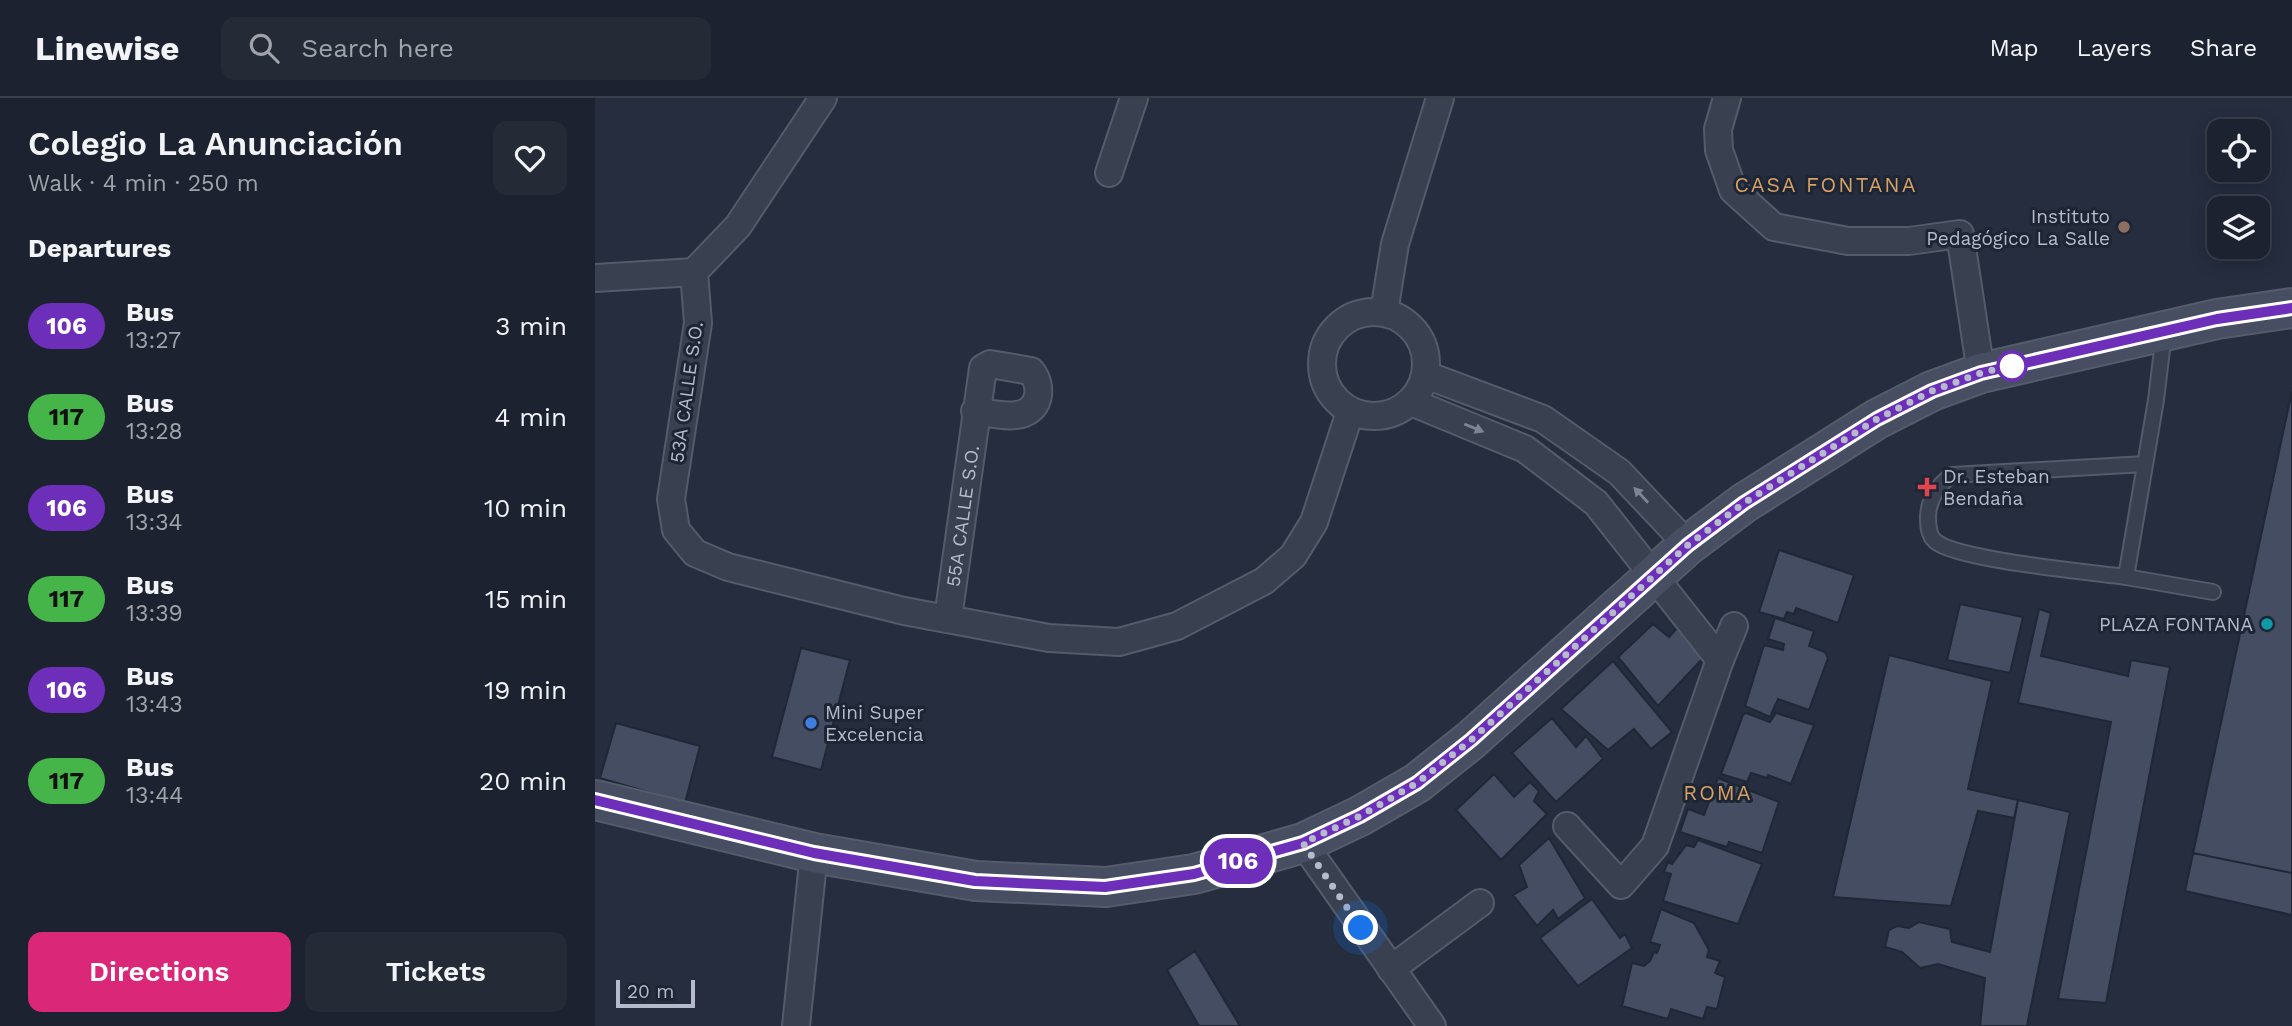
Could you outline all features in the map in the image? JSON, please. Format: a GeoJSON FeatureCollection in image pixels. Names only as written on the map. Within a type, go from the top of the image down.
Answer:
{"type":"FeatureCollection","features":[{"type":"Feature","properties":{"kind":"street"},"geometry":{"type":"LineString","coordinates":[[595,278],[694,272],[738,226],[823,98]]}},
{"type":"Feature","properties":{"kind":"street"},"geometry":{"type":"LineString","coordinates":[[1109,173],[1134,98]]}},
{"type":"Feature","properties":{"kind":"street"},"geometry":{"type":"LineString","coordinates":[[1384,312],[1395,244],[1440,98]]}},
{"type":"Feature","properties":{"kind":"street"},"geometry":{"type":"LineString","coordinates":[[1727,98],[1719,129],[1719,150],[1733,190],[1774,227],[1848,241],[1909,241],[1960,234],[1981,373]]}},
{"type":"Feature","properties":{"kind":"street","name":"53A CALLE S.O."},"geometry":{"type":"LineString","coordinates":[[694,272],[698,323],[671,499],[676,530],[695,553],[741,570],[904,611],[949,618]]}},
{"type":"Feature","properties":{"kind":"street"},"geometry":{"type":"LineString","coordinates":[[595,800],[814,853],[975,881],[1105,887],[1194,874],[1303,843],[1360,816],[1417,783],[1471,740],[1688,545],[1744,503],[1877,419],[1932,391],[1981,373],[2217,319],[2292,308]]}},
{"type":"Feature","properties":{"kind":"street"},"geometry":{"type":"LineString","coordinates":[[1384,312],[1403,319],[1418,335],[1425,349],[1426,376],[1411,402],[1388,415],[1371,417],[1350,412],[1332,396],[1321,362],[1325,344],[1346,319],[1361,313],[1384,312]]}},
{"type":"Feature","properties":{"kind":"street"},"geometry":{"type":"LineString","coordinates":[[1426,376],[1543,419],[1619,472],[1688,545]]}},
{"type":"Feature","properties":{"kind":"street"},"geometry":{"type":"LineString","coordinates":[[1411,402],[1525,449],[1596,503],[1720,660]]}},
{"type":"Feature","properties":{"kind":"street","name":"55A CALLE S.O."},"geometry":{"type":"LineString","coordinates":[[949,618],[975,411]]}},
{"type":"Feature","properties":{"kind":"street"},"geometry":{"type":"LineString","coordinates":[[949,618],[1049,638],[1119,642],[1177,626],[1199,615],[1264,581],[1293,556],[1314,522],[1350,412]]}},
{"type":"Feature","properties":{"kind":"street"},"geometry":{"type":"LineString","coordinates":[[1567,826],[1621,885],[1655,846],[1734,626]]}},
{"type":"Feature","properties":{"kind":"street"},"geometry":{"type":"LineString","coordinates":[[1303,843],[1432,1026]]}},
{"type":"Feature","properties":{"kind":"street"},"geometry":{"type":"LineString","coordinates":[[796,1026],[814,853]]}},
{"type":"Feature","properties":{"kind":"street"},"geometry":{"type":"LineString","coordinates":[[1391,969],[1480,903]]}},
{"type":"Feature","properties":{"kind":"lane"},"geometry":{"type":"LineString","coordinates":[[2126,578],[2164,331]]}},
{"type":"Feature","properties":{"kind":"lane"},"geometry":{"type":"LineString","coordinates":[[2145,464],[1952,475],[1941,483],[1929,508],[1928,525],[1933,539],[1947,549],[1977,556],[2213,592]]}},
{"type":"Feature","properties":{"kind":"building","name":"PLAZA FONTANA"},"geometry":{"type":"Polygon","coordinates":[[[2292,391],[2292,915],[2185,891],[2292,391]]]}},
{"type":"Feature","properties":{"kind":"building","name":"PLAZA FONTANA"},"geometry":{"type":"Polygon","coordinates":[[[2292,395],[2292,873],[2193,853],[2292,395]]]}},
{"type":"Feature","properties":{"kind":"building"},"geometry":{"type":"Polygon","coordinates":[[[1779,550],[1854,575],[1838,623],[1796,608],[1794,614],[1787,612],[1784,619],[1759,612],[1779,550]]]}},
{"type":"Feature","properties":{"kind":"building"},"geometry":{"type":"Polygon","coordinates":[[[1960,604],[2023,617],[2010,673],[1947,660],[1960,604]]]}},
{"type":"Feature","properties":{"kind":"building"},"geometry":{"type":"Polygon","coordinates":[[[2039,609],[2051,613],[2041,656],[2128,676],[2131,660],[2170,667],[2106,1003],[2058,999],[2111,722],[2018,703],[2039,609]]]}},
{"type":"Feature","properties":{"kind":"building"},"geometry":{"type":"Polygon","coordinates":[[[1775,618],[1814,631],[1809,646],[1825,652],[1828,658],[1809,710],[1778,699],[1770,717],[1745,706],[1764,645],[1783,650],[1784,644],[1768,639],[1775,618]]]}},
{"type":"Feature","properties":{"kind":"building"},"geometry":{"type":"Polygon","coordinates":[[[1653,624],[1669,637],[1677,628],[1704,657],[1658,706],[1618,657],[1653,624]]]}},
{"type":"Feature","properties":{"kind":"building"},"geometry":{"type":"Polygon","coordinates":[[[801,648],[850,660],[821,770],[772,757],[801,648]]]}},
{"type":"Feature","properties":{"kind":"building"},"geometry":{"type":"Polygon","coordinates":[[[1889,655],[1992,681],[1968,789],[2018,800],[2014,818],[1978,811],[1951,906],[1833,897],[1889,655]]]}},
{"type":"Feature","properties":{"kind":"building"},"geometry":{"type":"Polygon","coordinates":[[[1613,661],[1672,732],[1651,749],[1634,729],[1608,750],[1561,709],[1613,661]]]}},
{"type":"Feature","properties":{"kind":"building"},"geometry":{"type":"Polygon","coordinates":[[[1746,713],[1770,722],[1776,713],[1814,725],[1791,784],[1768,775],[1767,778],[1751,773],[1747,782],[1721,774],[1746,713]]]}},
{"type":"Feature","properties":{"kind":"building"},"geometry":{"type":"Polygon","coordinates":[[[1552,718],[1576,747],[1586,736],[1603,759],[1556,802],[1512,753],[1552,718]]]}},
{"type":"Feature","properties":{"kind":"building"},"geometry":{"type":"Polygon","coordinates":[[[616,723],[700,746],[685,803],[600,778],[616,723]]]}},
{"type":"Feature","properties":{"kind":"building"},"geometry":{"type":"Polygon","coordinates":[[[1494,774],[1514,797],[1530,782],[1539,791],[1534,801],[1547,814],[1501,860],[1456,810],[1494,774]]]}},
{"type":"Feature","properties":{"kind":"building"},"geometry":{"type":"Polygon","coordinates":[[[1718,778],[1779,802],[1762,853],[1729,842],[1727,847],[1680,832],[1688,809],[1704,815],[1718,778]]]}},
{"type":"Feature","properties":{"kind":"building"},"geometry":{"type":"Polygon","coordinates":[[[2018,800],[2070,812],[2027,1026],[1980,1026],[1985,978],[1938,964],[1920,968],[1902,952],[1885,947],[1889,930],[1897,926],[1909,928],[1919,922],[1950,929],[1952,942],[1990,952],[2018,800]]]}},
{"type":"Feature","properties":{"kind":"building"},"geometry":{"type":"Polygon","coordinates":[[[1549,838],[1585,898],[1558,919],[1553,910],[1537,926],[1513,895],[1527,887],[1519,865],[1549,838]]]}},
{"type":"Feature","properties":{"kind":"building"},"geometry":{"type":"Polygon","coordinates":[[[1698,840],[1762,864],[1738,924],[1663,901],[1671,874],[1664,872],[1668,862],[1672,864],[1686,845],[1694,847],[1698,840]]]}},
{"type":"Feature","properties":{"kind":"building"},"geometry":{"type":"Polygon","coordinates":[[[1592,899],[1620,938],[1625,934],[1632,948],[1578,986],[1540,938],[1592,899]]]}},
{"type":"Feature","properties":{"kind":"building"},"geometry":{"type":"Polygon","coordinates":[[[1661,909],[1694,923],[1709,950],[1707,957],[1720,961],[1715,973],[1725,977],[1717,1009],[1707,1007],[1703,1019],[1671,1009],[1668,1019],[1622,1006],[1632,963],[1644,966],[1654,952],[1657,953],[1660,945],[1650,942],[1661,909]]]}},
{"type":"Feature","properties":{"kind":"building"},"geometry":{"type":"Polygon","coordinates":[[[1195,951],[1240,1026],[1199,1026],[1167,970],[1195,951]]]}},
{"type":"Feature","properties":{"kind":"bus line","name":"106"},"geometry":{"type":"LineString","coordinates":[[595,800],[814,853],[975,881],[1105,887],[1194,874],[1303,843],[1360,816],[1417,783],[1471,740],[1688,545],[1744,503],[1877,419],[1932,391],[1981,373],[2217,319],[2292,308]]}},
{"type":"Feature","properties":{"kind":"place","name":"Instituto Pedagógico La Salle"},"geometry":{"type":"Point","coordinates":[2124,227]}},
{"type":"Feature","properties":{"kind":"place","name":"Dr. Esteban Bendaña"},"geometry":{"type":"Point","coordinates":[1927,487]}},
{"type":"Feature","properties":{"kind":"place","name":"PLAZA FONTANA"},"geometry":{"type":"Point","coordinates":[2267,624]}},
{"type":"Feature","properties":{"kind":"place","name":"Mini Super Excelencia"},"geometry":{"type":"Point","coordinates":[811,723]}},
{"type":"Feature","properties":{"kind":"district","name":"CASA FONTANA"},"geometry":{"type":"Point","coordinates":[1826,185]}},
{"type":"Feature","properties":{"kind":"district","name":"ROMA"},"geometry":{"type":"Point","coordinates":[1718,793]}},
{"type":"Feature","properties":{"kind":"route"},"geometry":{"type":"LineString","coordinates":[[1361,928],[1303,843],[1360,816],[1417,783],[1471,740],[1688,545],[1744,503],[1877,419],[1932,391],[1981,373],[2014,365],[2012,366]]}}]}
